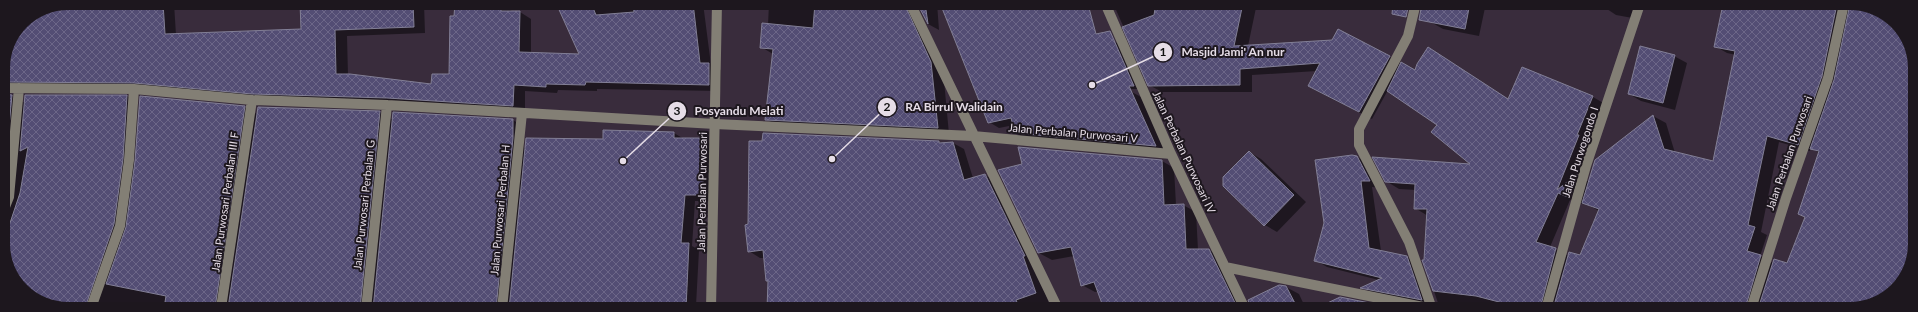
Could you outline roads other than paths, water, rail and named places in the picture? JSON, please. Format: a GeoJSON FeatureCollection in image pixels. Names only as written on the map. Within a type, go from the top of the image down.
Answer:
{"type":"FeatureCollection","features":[{"type":"Feature","properties":{"kind":"street","name":"Jalan Perbalan Purwosari"},"geometry":{"type":"LineString","coordinates":[[712,302],[717,10]]}},
{"type":"Feature","properties":{"kind":"street"},"geometry":{"type":"LineString","coordinates":[[913,10],[1055,302]]}},
{"type":"Feature","properties":{"kind":"street","name":"Jalan Perbalan Purwosari IV"},"geometry":{"type":"LineString","coordinates":[[1108,10],[1171,154],[1242,302]]}},
{"type":"Feature","properties":{"kind":"street"},"geometry":{"type":"LineString","coordinates":[[1414,10],[1408,36],[1359,129],[1359,145],[1409,242],[1430,302]]}},
{"type":"Feature","properties":{"kind":"street","name":"Jalan Purwogondo I"},"geometry":{"type":"LineString","coordinates":[[1548,302],[1586,166],[1638,10]]}},
{"type":"Feature","properties":{"kind":"street","name":"Jalan Perbalan Purwosari"},"geometry":{"type":"LineString","coordinates":[[1753,302],[1786,198],[1828,78],[1843,10]]}},
{"type":"Feature","properties":{"kind":"street","name":"Jalan Perbalan Purwosari V"},"geometry":{"type":"LineString","coordinates":[[10,88],[134,89],[252,100],[386,105],[715,124],[973,136],[1171,154]]}},
{"type":"Feature","properties":{"kind":"street"},"geometry":{"type":"LineString","coordinates":[[10,185],[19,88]]}},
{"type":"Feature","properties":{"kind":"street"},"geometry":{"type":"LineString","coordinates":[[92,302],[120,226],[129,160],[134,89]]}},
{"type":"Feature","properties":{"kind":"street","name":"Jalan Purwosari Perbalan III F"},"geometry":{"type":"LineString","coordinates":[[222,302],[252,100]]}},
{"type":"Feature","properties":{"kind":"street","name":"Jalan Purwosari Perbalan G"},"geometry":{"type":"LineString","coordinates":[[367,302],[386,105]]}},
{"type":"Feature","properties":{"kind":"street","name":"Jalan Purwosari Perbalan H"},"geometry":{"type":"LineString","coordinates":[[503,302],[522,113]]}},
{"type":"Feature","properties":{"kind":"street"},"geometry":{"type":"LineString","coordinates":[[1225,267],[1398,302]]}},
{"type":"Feature","properties":{"kind":"place","name":"Masjid Jami' An nur"},"geometry":{"type":"Point","coordinates":[1092,85]}},
{"type":"Feature","properties":{"kind":"place","name":"RA Birrul Walidain"},"geometry":{"type":"Point","coordinates":[832,159]}},
{"type":"Feature","properties":{"kind":"place","name":"Posyandu Melati"},"geometry":{"type":"Point","coordinates":[623,161]}}]}
